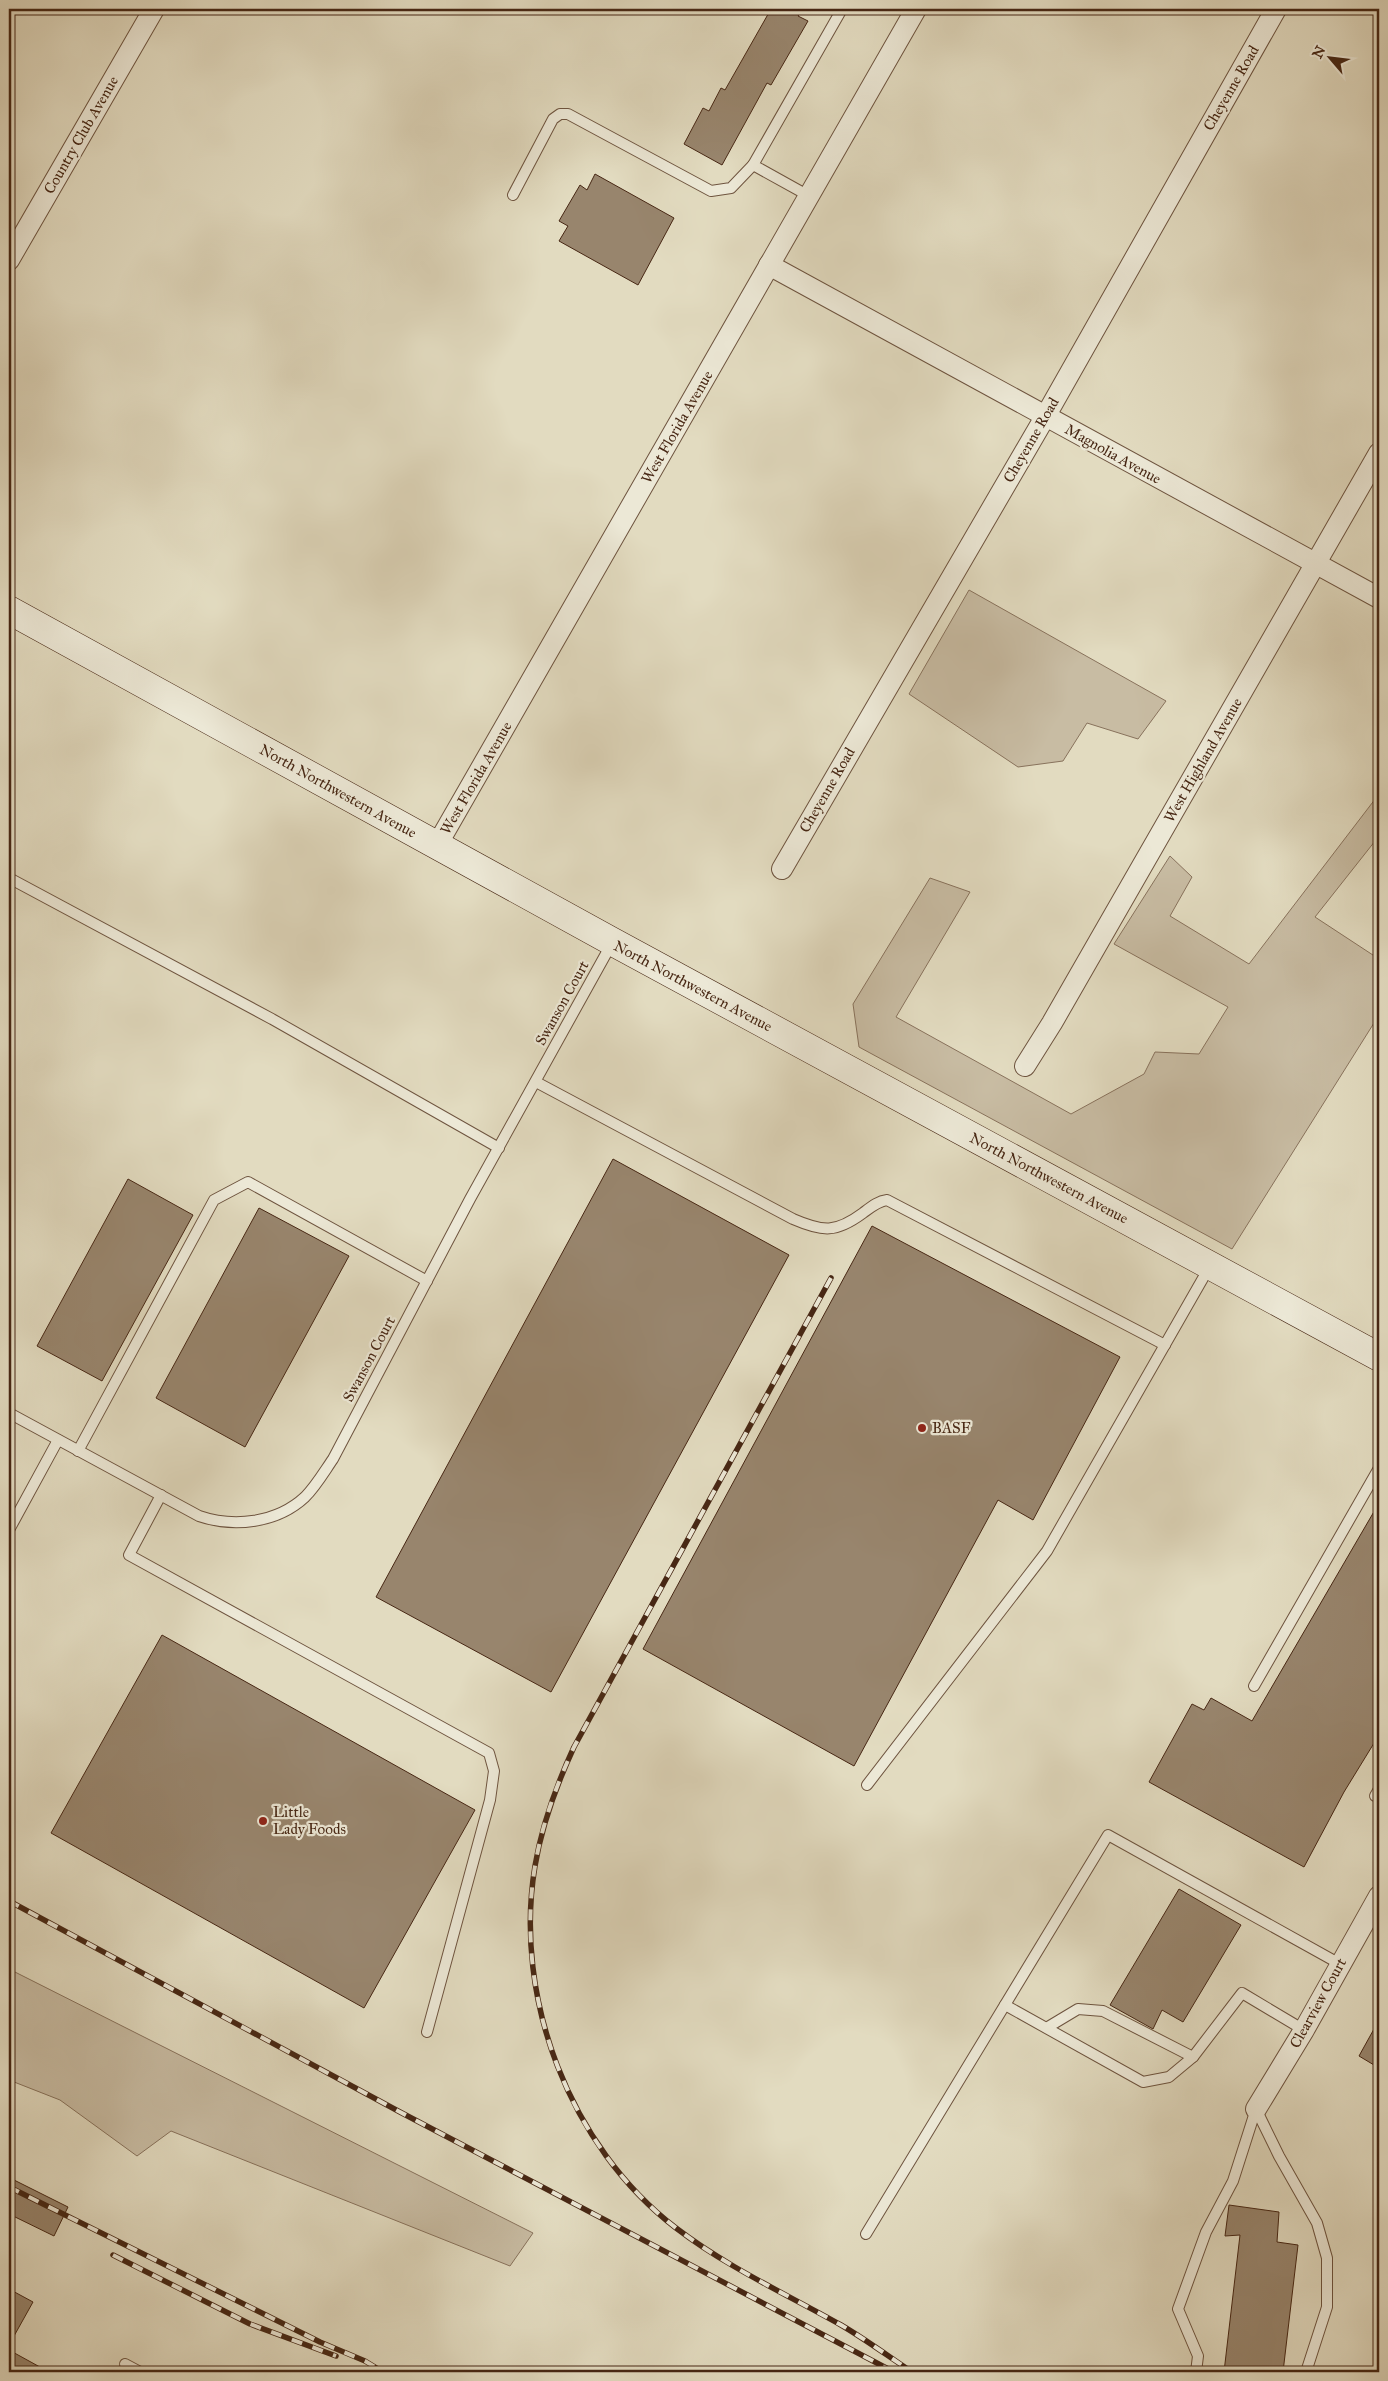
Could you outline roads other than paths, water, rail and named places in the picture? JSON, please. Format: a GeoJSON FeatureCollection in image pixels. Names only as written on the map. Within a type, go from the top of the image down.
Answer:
{"type":"FeatureCollection","features":[{"type":"Feature","properties":{"kind":"street","name":"Country Club Avenue"},"geometry":{"type":"LineString","coordinates":[[9,260],[154,9]]}},
{"type":"Feature","properties":{"kind":"street","name":"West Florida Avenue"},"geometry":{"type":"LineString","coordinates":[[437,845],[916,9]]}},
{"type":"Feature","properties":{"kind":"street","name":"Cheyenne Road"},"geometry":{"type":"LineString","coordinates":[[782,869],[1045,417],[1276,9]]}},
{"type":"Feature","properties":{"kind":"street","name":"Magnolia Avenue"},"geometry":{"type":"LineString","coordinates":[[769,265],[1379,598]]}},
{"type":"Feature","properties":{"kind":"street","name":"West Highland Avenue"},"geometry":{"type":"LineString","coordinates":[[1024,1066],[1052,1023],[1379,454]]}},
{"type":"Feature","properties":{"kind":"street","name":"North Northwestern Avenue"},"geometry":{"type":"LineString","coordinates":[[9,610],[613,942],[1379,1356]]}},
{"type":"Feature","properties":{"kind":"street","name":"Clearview Court"},"geometry":{"type":"LineString","coordinates":[[1256,2109],[1304,2030],[1379,1896]]}},
{"type":"Feature","properties":{"kind":"lane"},"geometry":{"type":"LineString","coordinates":[[512,195],[553,119],[560,114],[568,114],[711,191],[731,188],[753,165],[842,9]]}},
{"type":"Feature","properties":{"kind":"lane"},"geometry":{"type":"LineString","coordinates":[[753,165],[809,196]]}},
{"type":"Feature","properties":{"kind":"lane"},"geometry":{"type":"LineString","coordinates":[[9,878],[272,1019],[499,1148]]}},
{"type":"Feature","properties":{"kind":"lane","name":"Swanson Court"},"geometry":{"type":"LineString","coordinates":[[9,1413],[199,1516],[214,1521],[254,1522],[284,1511],[304,1498],[332,1460],[499,1148],[613,942]]}},
{"type":"Feature","properties":{"kind":"lane"},"geometry":{"type":"LineString","coordinates":[[536,1082],[801,1223],[816,1229],[838,1228],[880,1201],[887,1200],[1165,1345]]}},
{"type":"Feature","properties":{"kind":"lane"},"geometry":{"type":"LineString","coordinates":[[78,1451],[214,1200],[248,1182],[427,1281]]}},
{"type":"Feature","properties":{"kind":"lane"},"geometry":{"type":"LineString","coordinates":[[868,1785],[1046,1551],[1211,1266]]}},
{"type":"Feature","properties":{"kind":"lane"},"geometry":{"type":"LineString","coordinates":[[9,1530],[58,1440]]}},
{"type":"Feature","properties":{"kind":"lane"},"geometry":{"type":"LineString","coordinates":[[1254,1686],[1379,1468]]}},
{"type":"Feature","properties":{"kind":"lane"},"geometry":{"type":"LineString","coordinates":[[160,1495],[129,1555],[488,1753],[494,1771],[490,1800],[428,2032]]}},
{"type":"Feature","properties":{"kind":"lane"},"geometry":{"type":"LineString","coordinates":[[866,2234],[1108,1835],[1340,1964]]}},
{"type":"Feature","properties":{"kind":"lane"},"geometry":{"type":"LineString","coordinates":[[1005,2005],[1048,2027],[1144,2082],[1169,2078],[1192,2057],[1242,1993],[1304,2030]]}},
{"type":"Feature","properties":{"kind":"lane"},"geometry":{"type":"LineString","coordinates":[[1048,2027],[1078,2009],[1103,2011],[1192,2057]]}},
{"type":"Feature","properties":{"kind":"lane"},"geometry":{"type":"LineString","coordinates":[[1196,2372],[1198,2356],[1178,2309],[1206,2232],[1234,2181],[1256,2109]]}},
{"type":"Feature","properties":{"kind":"lane"},"geometry":{"type":"LineString","coordinates":[[1256,2109],[1279,2156],[1317,2223],[1327,2258],[1327,2307],[1306,2372]]}},
{"type":"Feature","properties":{"kind":"lane"},"geometry":{"type":"LineString","coordinates":[[124,2364],[140,2372]]}},
{"type":"Feature","properties":{"kind":"railway"},"geometry":{"type":"LineString","coordinates":[[831,1278],[567,1762],[546,1820],[535,1866],[530,1916],[533,1967],[542,2017],[558,2066],[579,2113],[606,2156],[639,2195],[695,2242],[757,2280],[841,2325],[912,2372]]}},
{"type":"Feature","properties":{"kind":"railway"},"geometry":{"type":"LineString","coordinates":[[9,1901],[400,2112],[894,2372]]}},
{"type":"Feature","properties":{"kind":"railway"},"geometry":{"type":"LineString","coordinates":[[9,2187],[320,2342],[365,2361],[383,2372]]}},
{"type":"Feature","properties":{"kind":"railway"},"geometry":{"type":"LineString","coordinates":[[113,2255],[250,2324],[336,2356]]}},
{"type":"Feature","properties":{"kind":"place","name":"BASF"},"geometry":{"type":"Point","coordinates":[922,1428]}},
{"type":"Feature","properties":{"kind":"place","name":"Little Lady Foods"},"geometry":{"type":"Point","coordinates":[263,1821]}}]}
